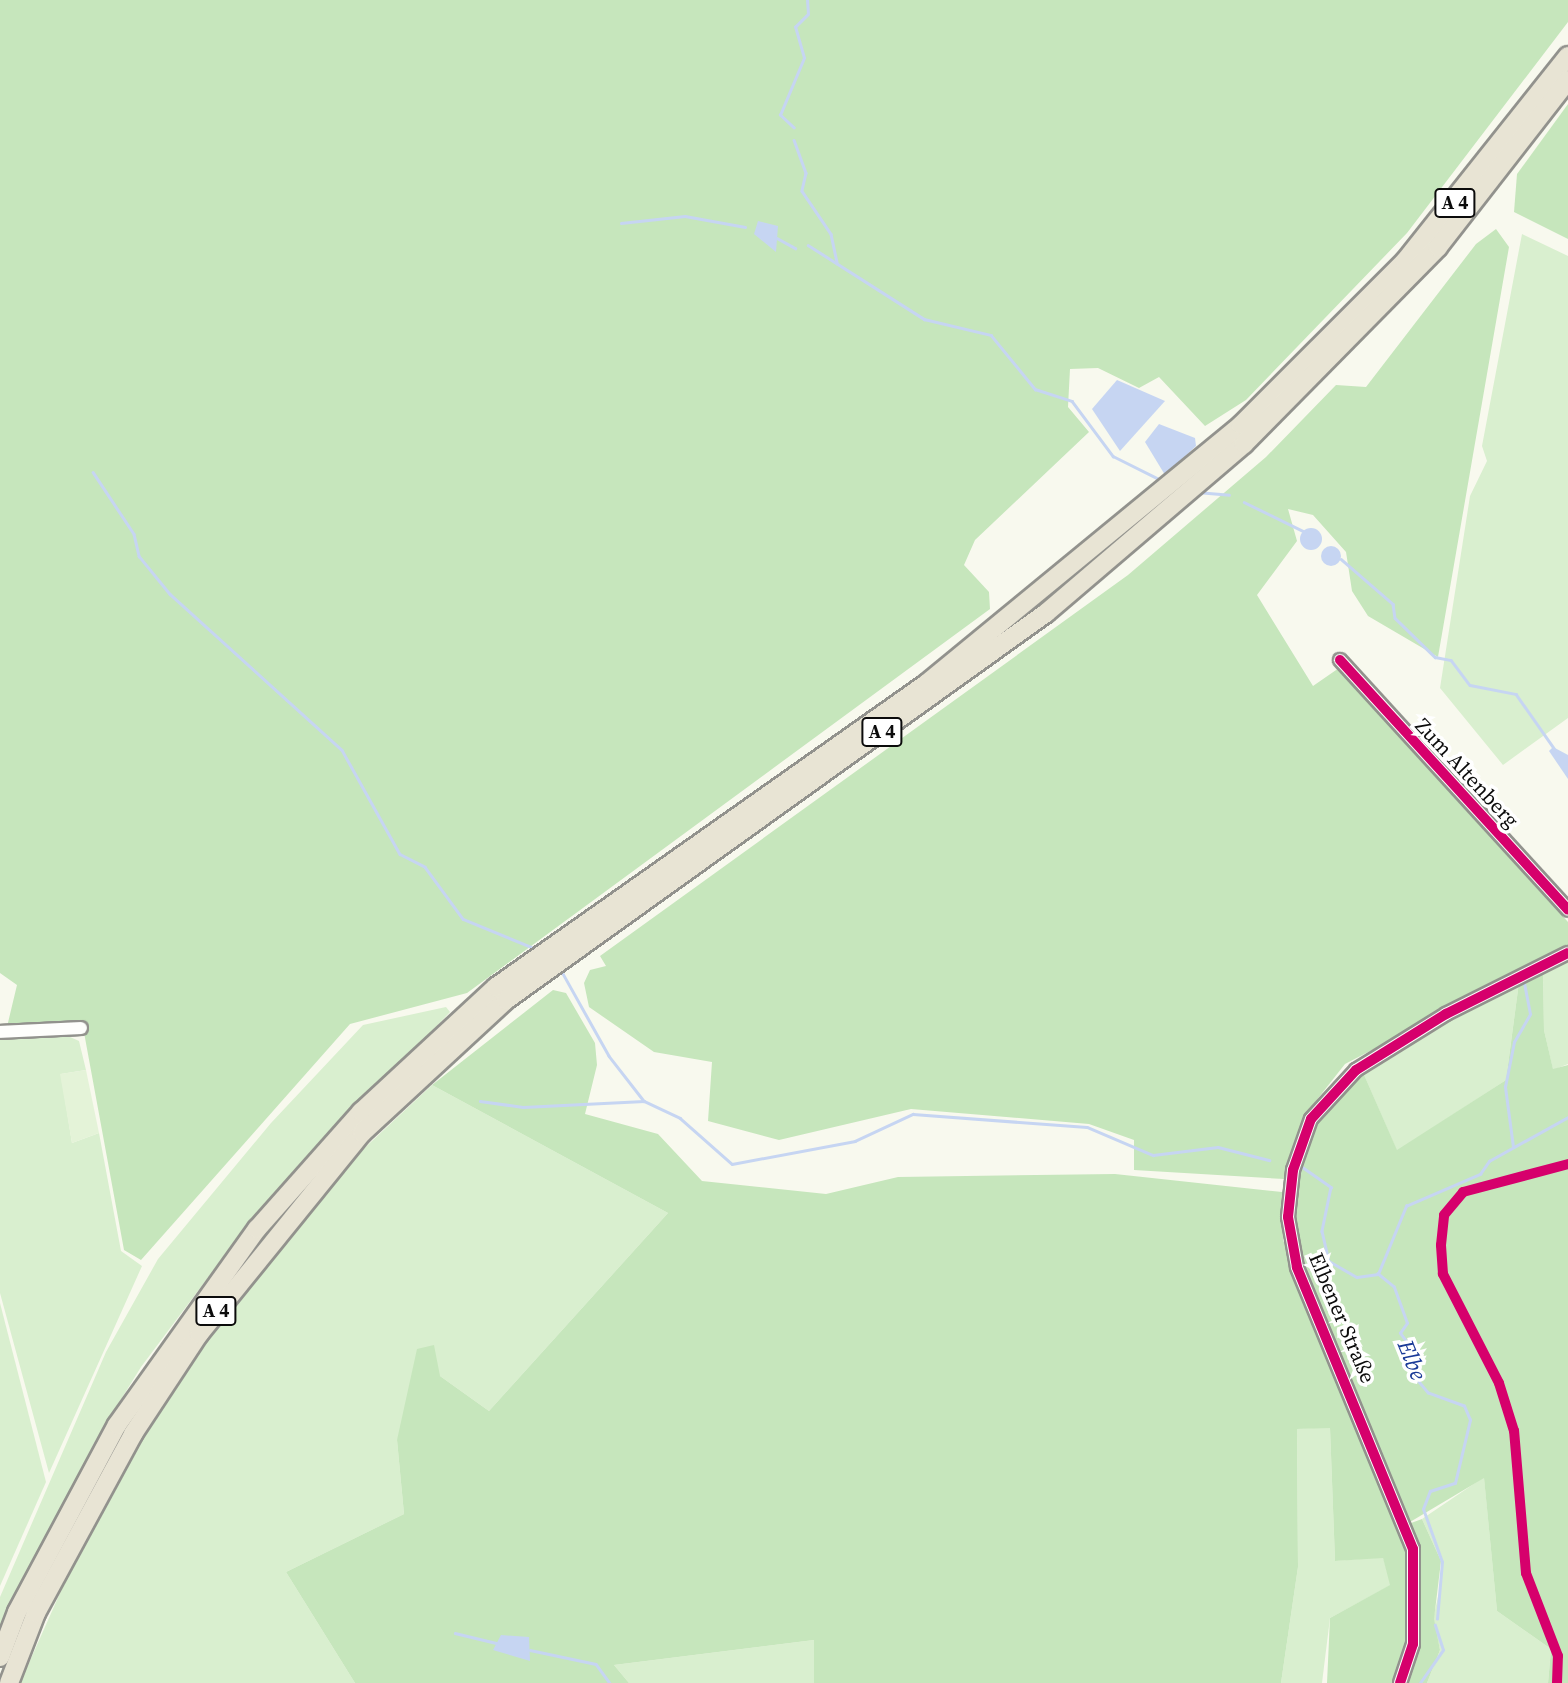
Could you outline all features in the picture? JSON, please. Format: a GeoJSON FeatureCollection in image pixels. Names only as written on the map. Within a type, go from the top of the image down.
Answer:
{"type":"FeatureCollection","features":[{"type":"Feature","properties":{"kind":"highway","name":"A 4"},"geometry":{"type":"LineString","coordinates":[[1336,345],[1457,202],[1568,56]]}},
{"type":"Feature","properties":{"kind":"highway","name":"A 4"},"geometry":{"type":"LineString","coordinates":[[0,1657],[17,1612],[117,1425],[182,1326],[310,1166],[501,994],[1090,566],[1336,345],[1489,187],[1568,80]]}},
{"type":"Feature","properties":{"kind":"highway","name":"A 4"},"geometry":{"type":"LineString","coordinates":[[9,1683],[36,1613],[120,1457],[199,1334],[362,1133],[501,994]]}},
{"type":"Feature","properties":{"kind":"street","name":"Zum Altenberg"},"geometry":{"type":"LineString","coordinates":[[1340,660],[1568,910]]}},
{"type":"Feature","properties":{"kind":"street","name":"Elbener Straße"},"geometry":{"type":"LineString","coordinates":[[1400,1683],[1413,1644],[1413,1549],[1297,1266],[1288,1217],[1293,1170],[1311,1119],[1356,1070],[1446,1014],[1568,953]]}},
{"type":"Feature","properties":{"kind":"street"},"geometry":{"type":"LineString","coordinates":[[0,1032],[81,1028]]}},
{"type":"Feature","properties":{"kind":"green space"},"geometry":{"type":"Polygon","coordinates":[[[0,0],[1568,0],[1568,22],[1407,233],[1246,400],[1205,426],[1159,377],[1139,388],[1098,368],[1070,369],[1068,407],[1089,432],[975,540],[964,565],[989,592],[990,609],[467,993],[350,1024],[141,1260],[124,1250],[83,1027],[6,1031],[17,985],[0,973],[0,0]]]}},
{"type":"Feature","properties":{"kind":"green space"},"geometry":{"type":"Polygon","coordinates":[[[1568,104],[1568,239],[1514,212],[1517,174],[1568,104]]]}},
{"type":"Feature","properties":{"kind":"green space"},"geometry":{"type":"Polygon","coordinates":[[[1496,229],[1509,247],[1438,657],[1368,616],[1352,591],[1346,552],[1313,515],[1288,509],[1297,541],[1257,595],[1313,686],[1339,668],[1568,922],[1568,948],[1345,1064],[1308,1111],[1284,1179],[1134,1170],[1134,1140],[1089,1124],[911,1109],[779,1140],[708,1121],[712,1062],[654,1052],[589,1007],[584,983],[590,970],[606,966],[600,956],[1128,575],[1266,457],[1336,385],[1366,387],[1476,244],[1496,229]]]}},
{"type":"Feature","properties":{"kind":"green space"},"geometry":{"type":"Polygon","coordinates":[[[1522,234],[1568,256],[1568,718],[1503,765],[1440,688],[1470,496],[1487,461],[1482,446],[1522,234]]]}},
{"type":"Feature","properties":{"kind":"green space"},"geometry":{"type":"Polygon","coordinates":[[[1568,959],[1568,1064],[1553,1070],[1544,1030],[1543,968],[1568,959]]]}},
{"type":"Feature","properties":{"kind":"green space"},"geometry":{"type":"Polygon","coordinates":[[[1543,968],[1544,1030],[1553,1069],[1568,1065],[1568,1683],[1548,1683],[1551,1649],[1497,1611],[1484,1478],[1410,1522],[1303,1269],[1293,1220],[1299,1159],[1315,1123],[1362,1070],[1397,1150],[1506,1080],[1519,982],[1543,968]]]}},
{"type":"Feature","properties":{"kind":"green space"},"geometry":{"type":"Polygon","coordinates":[[[1519,982],[1506,1080],[1397,1151],[1362,1070],[1519,982]]]}},
{"type":"Feature","properties":{"kind":"green space"},"geometry":{"type":"Polygon","coordinates":[[[553,990],[566,993],[595,1043],[597,1065],[585,1114],[658,1134],[702,1181],[826,1194],[898,1177],[1115,1174],[1282,1192],[1283,1240],[1403,1526],[1422,1519],[1441,1561],[1434,1619],[1440,1650],[1427,1683],[1327,1683],[1330,1618],[1390,1585],[1383,1558],[1335,1561],[1330,1428],[1297,1429],[1298,1567],[1281,1683],[814,1683],[814,1640],[614,1665],[629,1683],[355,1683],[286,1572],[404,1514],[397,1440],[417,1349],[434,1345],[440,1376],[489,1411],[668,1213],[432,1085],[553,990]]]}},
{"type":"Feature","properties":{"kind":"green space"},"geometry":{"type":"Polygon","coordinates":[[[446,1007],[450,1012],[242,1232],[141,1367],[94,1443],[0,1638],[0,1597],[106,1352],[158,1259],[271,1123],[363,1025],[446,1007]]]}},
{"type":"Feature","properties":{"kind":"green space"},"geometry":{"type":"Polygon","coordinates":[[[61,1033],[79,1041],[86,1070],[61,1074],[72,1143],[99,1133],[121,1251],[142,1266],[49,1473],[0,1293],[0,1034],[61,1033]]]}},
{"type":"Feature","properties":{"kind":"green space"},"geometry":{"type":"Polygon","coordinates":[[[86,1070],[99,1133],[72,1143],[60,1074],[86,1070]]]}},
{"type":"Feature","properties":{"kind":"green space"},"geometry":{"type":"Polygon","coordinates":[[[432,1085],[668,1213],[489,1411],[440,1376],[397,1440],[404,1514],[286,1572],[355,1683],[20,1683],[89,1528],[203,1340],[327,1183],[432,1085]]]}},
{"type":"Feature","properties":{"kind":"green space"},"geometry":{"type":"Polygon","coordinates":[[[0,1303],[46,1482],[0,1586],[0,1303]]]}},
{"type":"Feature","properties":{"kind":"green space"},"geometry":{"type":"Polygon","coordinates":[[[1330,1427],[1335,1561],[1383,1557],[1391,1585],[1330,1618],[1322,1683],[1281,1683],[1298,1567],[1297,1429],[1330,1427]]]}},
{"type":"Feature","properties":{"kind":"green space"},"geometry":{"type":"Polygon","coordinates":[[[1484,1477],[1497,1611],[1551,1649],[1548,1683],[1427,1683],[1440,1650],[1433,1619],[1442,1579],[1441,1561],[1422,1519],[1484,1477]]]}},
{"type":"Feature","properties":{"kind":"green space"},"geometry":{"type":"Polygon","coordinates":[[[814,1640],[814,1683],[629,1683],[614,1665],[814,1640]]]}},
{"type":"Feature","properties":{"kind":"water"},"geometry":{"type":"Polygon","coordinates":[[[758,221],[778,226],[776,252],[754,234],[758,221]]]}},
{"type":"Feature","properties":{"kind":"water"},"geometry":{"type":"Polygon","coordinates":[[[1117,380],[1165,401],[1120,451],[1092,409],[1117,380]]]}},
{"type":"Feature","properties":{"kind":"water"},"geometry":{"type":"Polygon","coordinates":[[[1159,424],[1195,438],[1196,446],[1165,475],[1145,442],[1159,424]]]}},
{"type":"Feature","properties":{"kind":"water"},"geometry":{"type":"Polygon","coordinates":[[[1311,528],[1319,531],[1322,539],[1319,547],[1311,550],[1303,547],[1300,539],[1303,531],[1311,528]]]}},
{"type":"Feature","properties":{"kind":"water"},"geometry":{"type":"Polygon","coordinates":[[[1327,546],[1335,546],[1341,556],[1335,566],[1327,566],[1321,560],[1321,552],[1327,546]]]}},
{"type":"Feature","properties":{"kind":"water"},"geometry":{"type":"Polygon","coordinates":[[[1553,747],[1568,755],[1568,779],[1549,751],[1553,747]]]}},
{"type":"Feature","properties":{"kind":"water"},"geometry":{"type":"Polygon","coordinates":[[[501,1635],[529,1637],[530,1661],[493,1650],[501,1635]]]}},
{"type":"Feature","properties":{"kind":"waterway"},"geometry":{"type":"LineString","coordinates":[[794,128],[780,115],[804,58],[795,27],[808,14],[807,0]]}},
{"type":"Feature","properties":{"kind":"waterway"},"geometry":{"type":"LineString","coordinates":[[794,140],[806,173],[802,191],[831,234],[837,263]]}},
{"type":"Feature","properties":{"kind":"waterway"},"geometry":{"type":"LineString","coordinates":[[621,223],[685,216],[745,227]]}},
{"type":"Feature","properties":{"kind":"waterway"},"geometry":{"type":"LineString","coordinates":[[777,238],[795,248]]}},
{"type":"Feature","properties":{"kind":"waterway"},"geometry":{"type":"LineString","coordinates":[[808,245],[924,319],[991,335],[1035,389],[1072,401],[1113,456],[1161,480]]}},
{"type":"Feature","properties":{"kind":"waterway"},"geometry":{"type":"LineString","coordinates":[[93,472],[134,534],[139,556],[170,594],[342,750],[400,854],[425,867],[463,919],[536,949]]}},
{"type":"Feature","properties":{"kind":"waterway"},"geometry":{"type":"LineString","coordinates":[[1197,492],[1229,495]]}},
{"type":"Feature","properties":{"kind":"waterway"},"geometry":{"type":"LineString","coordinates":[[1244,502],[1305,532]]}},
{"type":"Feature","properties":{"kind":"waterway"},"geometry":{"type":"LineString","coordinates":[[1341,559],[1393,604],[1395,618],[1435,657],[1451,660],[1470,685],[1516,694],[1554,748]]}},
{"type":"Feature","properties":{"kind":"waterway"},"geometry":{"type":"LineString","coordinates":[[561,970],[609,1056],[644,1101],[680,1118],[732,1164],[855,1141],[913,1114],[1087,1127],[1153,1155],[1218,1147],[1269,1160]]}},
{"type":"Feature","properties":{"kind":"waterway"},"geometry":{"type":"LineString","coordinates":[[1513,1147],[1505,1087],[1514,1042],[1530,1014],[1524,982]]}},
{"type":"Feature","properties":{"kind":"waterway"},"geometry":{"type":"LineString","coordinates":[[480,1101],[523,1107],[644,1101]]}},
{"type":"Feature","properties":{"kind":"waterway","name":"Elbe"},"geometry":{"type":"LineString","coordinates":[[1437,1619],[1442,1562],[1423,1509],[1430,1491],[1455,1483],[1470,1420],[1464,1406],[1428,1393],[1418,1381],[1413,1351],[1400,1333],[1407,1323],[1394,1287],[1378,1274],[1406,1206],[1480,1174],[1489,1161],[1568,1117]]}},
{"type":"Feature","properties":{"kind":"waterway"},"geometry":{"type":"LineString","coordinates":[[1301,1166],[1331,1187],[1322,1231],[1329,1261],[1357,1277],[1378,1274]]}},
{"type":"Feature","properties":{"kind":"waterway","name":"Elbe"},"geometry":{"type":"LineString","coordinates":[[1420,1683],[1443,1650],[1435,1625]]}},
{"type":"Feature","properties":{"kind":"waterway"},"geometry":{"type":"LineString","coordinates":[[455,1633],[496,1643]]}},
{"type":"Feature","properties":{"kind":"waterway"},"geometry":{"type":"LineString","coordinates":[[530,1650],[596,1664],[610,1683]]}},
{"type":"Feature","properties":{"kind":"cycle path"},"geometry":{"type":"LineString","coordinates":[[1340,660],[1568,910]]}},
{"type":"Feature","properties":{"kind":"cycle path"},"geometry":{"type":"LineString","coordinates":[[1400,1683],[1413,1644],[1413,1549],[1297,1267],[1288,1217],[1293,1170],[1311,1119],[1356,1070],[1446,1014],[1568,953]]}},
{"type":"Feature","properties":{"kind":"cycle path"},"geometry":{"type":"LineString","coordinates":[[1557,1683],[1558,1656],[1526,1573],[1514,1431],[1499,1383],[1443,1274],[1441,1245],[1444,1215],[1463,1192],[1568,1164]]}}]}
